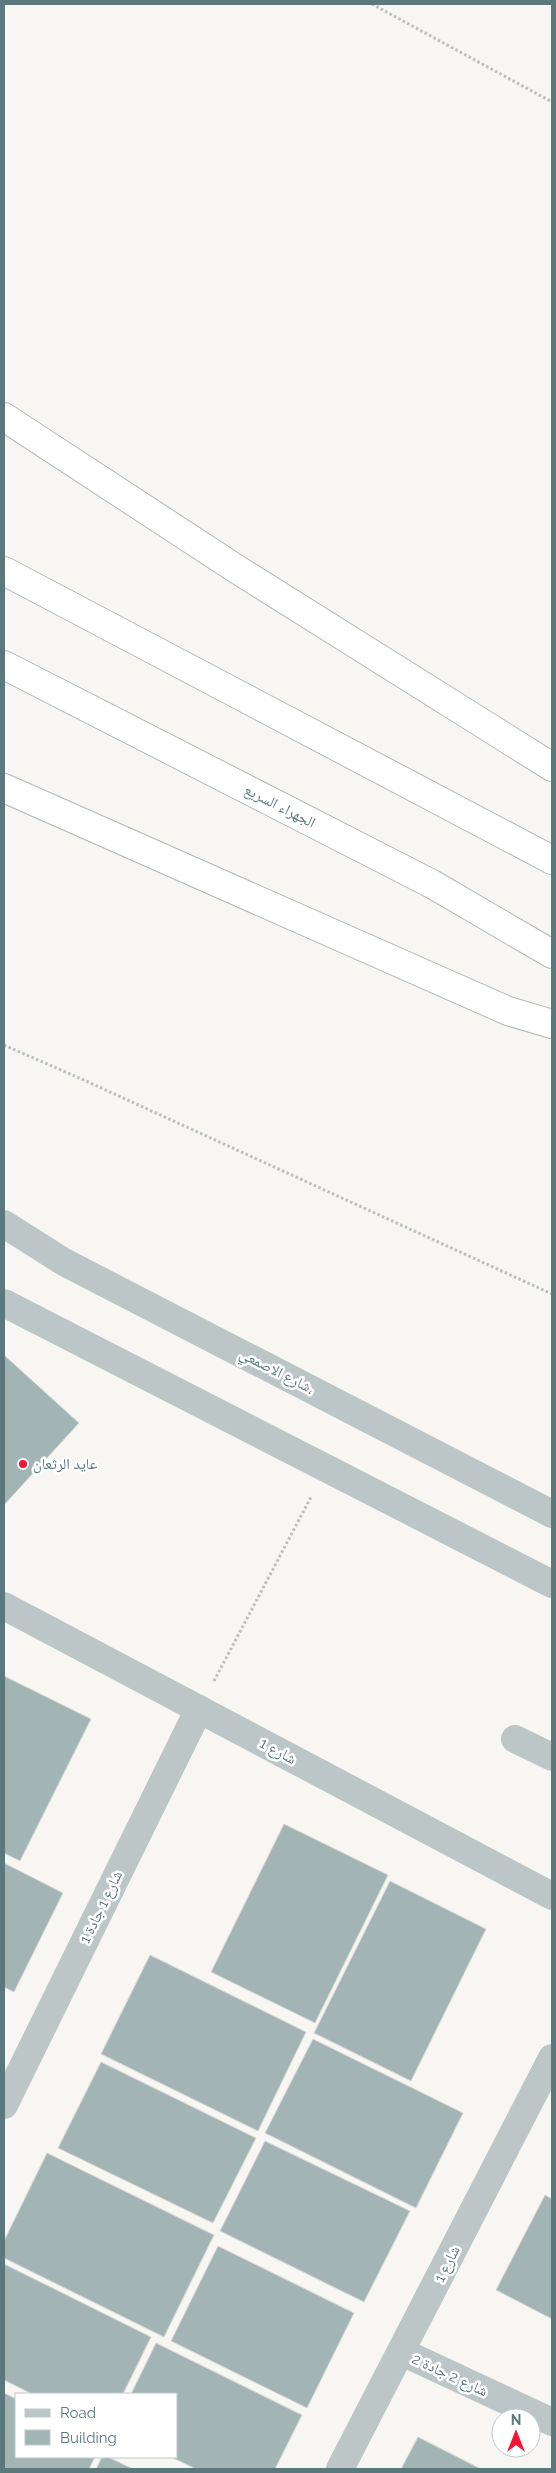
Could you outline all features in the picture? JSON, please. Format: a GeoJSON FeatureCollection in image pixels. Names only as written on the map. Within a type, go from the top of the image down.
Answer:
{"type":"FeatureCollection","features":[{"type":"Feature","properties":{"kind":"highway"},"geometry":{"type":"LineString","coordinates":[[4,417],[238,570],[552,767]]}},
{"type":"Feature","properties":{"kind":"highway"},"geometry":{"type":"LineString","coordinates":[[4,571],[552,860]]}},
{"type":"Feature","properties":{"kind":"highway","name":"الجهراء السريع"},"geometry":{"type":"LineString","coordinates":[[4,665],[432,884],[552,954]]}},
{"type":"Feature","properties":{"kind":"highway"},"geometry":{"type":"LineString","coordinates":[[4,788],[508,1011],[552,1024]]}},
{"type":"Feature","properties":{"kind":"street","name":"شارع الاصمعي،"},"geometry":{"type":"LineString","coordinates":[[4,1224],[64,1262],[552,1514]]}},
{"type":"Feature","properties":{"kind":"street"},"geometry":{"type":"LineString","coordinates":[[4,1303],[552,1584]]}},
{"type":"Feature","properties":{"kind":"street","name":"شارع 1"},"geometry":{"type":"LineString","coordinates":[[4,1606],[552,1896]]}},
{"type":"Feature","properties":{"kind":"street","name":"شارع 1 جادة 1"},"geometry":{"type":"LineString","coordinates":[[4,2104],[199,1709]]}},
{"type":"Feature","properties":{"kind":"street"},"geometry":{"type":"LineString","coordinates":[[515,1739],[552,1757]]}},
{"type":"Feature","properties":{"kind":"street","name":"شارع 1"},"geometry":{"type":"LineString","coordinates":[[340,2469],[552,2058]]}},
{"type":"Feature","properties":{"kind":"street","name":"شارع 2 جادة 2"},"geometry":{"type":"LineString","coordinates":[[402,2352],[552,2422]]}},
{"type":"Feature","properties":{"kind":"path"},"geometry":{"type":"LineString","coordinates":[[372,4],[552,102]]}},
{"type":"Feature","properties":{"kind":"path"},"geometry":{"type":"LineString","coordinates":[[4,1046],[86,1080],[552,1294]]}},
{"type":"Feature","properties":{"kind":"path"},"geometry":{"type":"LineString","coordinates":[[199,1709],[327,1467]]}},
{"type":"Feature","properties":{"kind":"building","name":"عايد الرثعان"},"geometry":{"type":"Polygon","coordinates":[[[4,1355],[79,1423],[4,1505],[4,1355]]]}},
{"type":"Feature","properties":{"kind":"building"},"geometry":{"type":"Polygon","coordinates":[[[4,1676],[91,1719],[20,1861],[4,1853],[4,1676]]]}},
{"type":"Feature","properties":{"kind":"building"},"geometry":{"type":"Polygon","coordinates":[[[284,1824],[388,1875],[315,2023],[211,1972],[284,1824]]]}},
{"type":"Feature","properties":{"kind":"building"},"geometry":{"type":"Polygon","coordinates":[[[4,1863],[63,1893],[14,1992],[4,1987],[4,1863]]]}},
{"type":"Feature","properties":{"kind":"building"},"geometry":{"type":"Polygon","coordinates":[[[390,1881],[486,1929],[411,2081],[314,2033],[390,1881]]]}},
{"type":"Feature","properties":{"kind":"building"},"geometry":{"type":"Polygon","coordinates":[[[150,1955],[306,2032],[258,2131],[101,2054],[150,1955]]]}},
{"type":"Feature","properties":{"kind":"building"},"geometry":{"type":"Polygon","coordinates":[[[313,2039],[463,2113],[416,2208],[265,2133],[313,2039]]]}},
{"type":"Feature","properties":{"kind":"building"},"geometry":{"type":"Polygon","coordinates":[[[101,2062],[256,2138],[213,2223],[58,2148],[101,2062]]]}},
{"type":"Feature","properties":{"kind":"building"},"geometry":{"type":"Polygon","coordinates":[[[265,2141],[410,2211],[364,2302],[220,2231],[265,2141]]]}},
{"type":"Feature","properties":{"kind":"building"},"geometry":{"type":"Polygon","coordinates":[[[47,2153],[214,2235],[164,2337],[4,2258],[4,2241],[47,2153]]]}},
{"type":"Feature","properties":{"kind":"building"},"geometry":{"type":"Polygon","coordinates":[[[545,2195],[552,2199],[552,2319],[496,2290],[545,2195]]]}},
{"type":"Feature","properties":{"kind":"building"},"geometry":{"type":"Polygon","coordinates":[[[218,2246],[354,2313],[307,2408],[171,2341],[218,2246]]]}},
{"type":"Feature","properties":{"kind":"building"},"geometry":{"type":"Polygon","coordinates":[[[4,2264],[151,2337],[123,2393],[30,2393],[4,2380],[4,2264]]]}},
{"type":"Feature","properties":{"kind":"building"},"geometry":{"type":"Polygon","coordinates":[[[156,2343],[302,2415],[275,2469],[196,2469],[173,2458],[178,2458],[178,2393],[131,2393],[156,2343]]]}},
{"type":"Feature","properties":{"kind":"building"},"geometry":{"type":"Polygon","coordinates":[[[4,2393],[15,2398],[15,2458],[94,2458],[89,2469],[4,2469],[4,2393]]]}},
{"type":"Feature","properties":{"kind":"building"},"geometry":{"type":"Polygon","coordinates":[[[418,2437],[481,2469],[401,2469],[418,2437]]]}},
{"type":"Feature","properties":{"kind":"building"},"geometry":{"type":"Polygon","coordinates":[[[102,2458],[110,2458],[133,2469],[96,2469],[102,2458]]]}},
{"type":"Feature","properties":{"kind":"place","name":"عايد الرثعان"},"geometry":{"type":"Point","coordinates":[23,1464]}}]}
